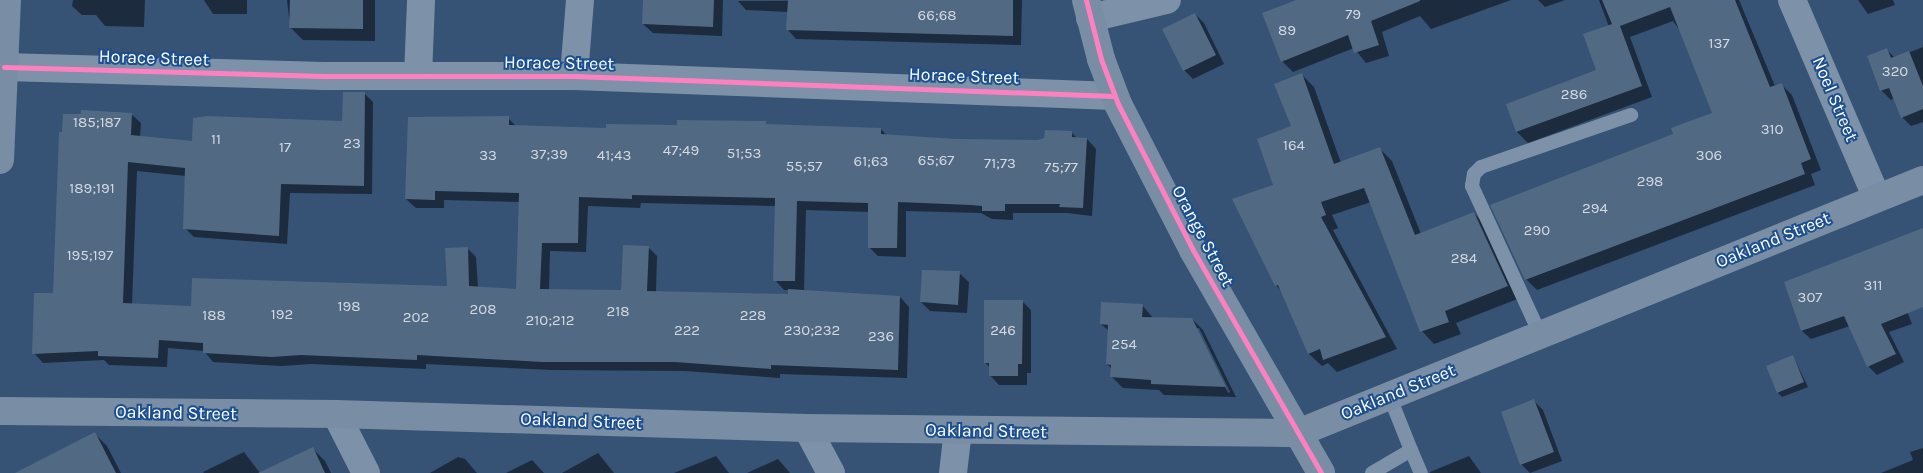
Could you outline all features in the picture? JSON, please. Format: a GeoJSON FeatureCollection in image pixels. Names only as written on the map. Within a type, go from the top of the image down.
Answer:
{"type":"FeatureCollection","features":[{"type":"Feature","properties":{"kind":"main road"},"geometry":{"type":"LineString","coordinates":[[0,160],[7,0]]}},
{"type":"Feature","properties":{"kind":"main road","name":"Orange Street"},"geometry":{"type":"LineString","coordinates":[[1088,9],[1114,96],[1193,250],[1321,473]]}},
{"type":"Feature","properties":{"kind":"main road","name":"Oakland Street"},"geometry":{"type":"LineString","coordinates":[[0,411],[336,414],[807,428],[1298,433],[1923,180]]}},
{"type":"Feature","properties":{"kind":"street"},"geometry":{"type":"LineString","coordinates":[[418,76],[421,0]]}},
{"type":"Feature","properties":{"kind":"street"},"geometry":{"type":"LineString","coordinates":[[574,76],[580,0]]}},
{"type":"Feature","properties":{"kind":"street"},"geometry":{"type":"LineString","coordinates":[[1088,9],[1167,0]]}},
{"type":"Feature","properties":{"kind":"street","name":"Noel Street"},"geometry":{"type":"LineString","coordinates":[[1792,0],[1877,198]]}},
{"type":"Feature","properties":{"kind":"street","name":"Horace Street"},"geometry":{"type":"LineString","coordinates":[[4,67],[418,76],[574,76],[1114,96]]}},
{"type":"Feature","properties":{"kind":"street"},"geometry":{"type":"LineString","coordinates":[[336,414],[366,473]]}},
{"type":"Feature","properties":{"kind":"street"},"geometry":{"type":"LineString","coordinates":[[807,428],[831,473]]}},
{"type":"Feature","properties":{"kind":"street"},"geometry":{"type":"LineString","coordinates":[[954,473],[958,430]]}},
{"type":"Feature","properties":{"kind":"lane"},"geometry":{"type":"LineString","coordinates":[[1540,334],[1472,186],[1474,174],[1481,167],[1630,115]]}},
{"type":"Feature","properties":{"kind":"lane"},"geometry":{"type":"LineString","coordinates":[[1389,395],[1422,473]]}},
{"type":"Feature","properties":{"kind":"lane"},"geometry":{"type":"LineString","coordinates":[[1376,472],[1411,450]]}},
{"type":"Feature","properties":{"kind":"building"},"geometry":{"type":"Polygon","coordinates":[[[290,0],[363,0],[363,29],[289,28],[290,0]]]}},
{"type":"Feature","properties":{"kind":"building"},"geometry":{"type":"Polygon","coordinates":[[[643,0],[714,0],[713,27],[642,24],[643,0]]]}},
{"type":"Feature","properties":{"kind":"building"},"geometry":{"type":"Polygon","coordinates":[[[788,0],[1013,0],[1013,36],[786,30],[788,0]]]}},
{"type":"Feature","properties":{"kind":"building"},"geometry":{"type":"Polygon","coordinates":[[[1296,0],[1420,1],[1371,21],[1379,45],[1354,53],[1348,35],[1281,62],[1262,13],[1296,0]]]}},
{"type":"Feature","properties":{"kind":"building"},"geometry":{"type":"Polygon","coordinates":[[[1602,0],[1735,0],[1770,87],[1782,83],[1811,159],[1801,163],[1805,174],[1525,280],[1490,205],[1673,134],[1671,128],[1712,113],[1670,7],[1620,26],[1642,86],[1516,132],[1506,104],[1596,70],[1583,34],[1612,24],[1602,0]]]}},
{"type":"Feature","properties":{"kind":"building"},"geometry":{"type":"Polygon","coordinates":[[[1195,13],[1216,55],[1183,71],[1162,29],[1195,13]]]}},
{"type":"Feature","properties":{"kind":"building"},"geometry":{"type":"Polygon","coordinates":[[[1887,48],[1891,58],[1909,51],[1923,86],[1923,109],[1901,118],[1889,88],[1880,91],[1867,56],[1887,48]]]}},
{"type":"Feature","properties":{"kind":"building"},"geometry":{"type":"Polygon","coordinates":[[[1302,73],[1334,164],[1380,147],[1415,235],[1474,212],[1508,286],[1445,311],[1449,322],[1420,332],[1364,188],[1321,202],[1326,215],[1321,217],[1386,337],[1323,360],[1320,349],[1308,354],[1278,285],[1275,286],[1232,199],[1273,185],[1257,139],[1291,126],[1274,84],[1302,73]]]}},
{"type":"Feature","properties":{"kind":"building"},"geometry":{"type":"Polygon","coordinates":[[[343,92],[365,92],[364,186],[281,184],[279,236],[183,229],[185,168],[128,162],[123,303],[191,306],[192,278],[447,286],[445,248],[468,247],[469,286],[516,289],[519,193],[435,191],[435,200],[405,199],[408,117],[509,116],[509,125],[606,128],[606,124],[677,125],[677,120],[766,121],[766,124],[881,128],[881,134],[956,139],[1038,140],[1044,138],[1045,130],[1072,131],[1072,137],[1087,138],[1083,208],[1059,207],[1060,204],[1005,204],[1005,211],[982,211],[982,206],[898,202],[897,248],[868,248],[868,203],[797,201],[795,281],[773,281],[775,198],[632,195],[632,199],[579,197],[578,243],[542,243],[540,289],[621,290],[623,245],[649,246],[647,291],[788,294],[788,289],[900,296],[898,370],[771,365],[771,369],[675,362],[542,362],[417,355],[417,360],[301,355],[272,357],[203,353],[203,343],[159,340],[158,358],[98,356],[98,351],[32,354],[34,293],[53,293],[59,132],[62,132],[63,114],[81,114],[81,110],[132,113],[131,135],[192,141],[193,118],[207,116],[342,121],[343,92]]]}},
{"type":"Feature","properties":{"kind":"building"},"geometry":{"type":"Polygon","coordinates":[[[1923,228],[1923,307],[1881,324],[1896,354],[1867,367],[1844,316],[1801,331],[1784,282],[1923,228]]]}},
{"type":"Feature","properties":{"kind":"building"},"geometry":{"type":"Polygon","coordinates":[[[922,270],[960,271],[958,305],[920,302],[922,270]]]}},
{"type":"Feature","properties":{"kind":"building"},"geometry":{"type":"Polygon","coordinates":[[[984,300],[1023,300],[1022,364],[1018,364],[1018,376],[989,376],[989,363],[984,363],[984,300]]]}},
{"type":"Feature","properties":{"kind":"building"},"geometry":{"type":"Polygon","coordinates":[[[1101,302],[1143,304],[1142,317],[1192,318],[1226,387],[1151,384],[1151,380],[1110,377],[1111,365],[1106,364],[1108,325],[1100,324],[1101,302]]]}},
{"type":"Feature","properties":{"kind":"building"},"geometry":{"type":"Polygon","coordinates":[[[1793,355],[1804,382],[1777,393],[1766,366],[1793,355]]]}},
{"type":"Feature","properties":{"kind":"building"},"geometry":{"type":"Polygon","coordinates":[[[1534,399],[1554,452],[1520,465],[1501,412],[1534,399]]]}},
{"type":"Feature","properties":{"kind":"building"},"geometry":{"type":"Polygon","coordinates":[[[95,432],[116,473],[15,473],[95,432]]]}},
{"type":"Feature","properties":{"kind":"building"},"geometry":{"type":"Polygon","coordinates":[[[313,447],[325,473],[258,473],[313,447]]]}},
{"type":"Feature","properties":{"kind":"cycle path"},"geometry":{"type":"LineString","coordinates":[[1086,0],[1101,59],[1118,104],[1193,250],[1321,473]]}},
{"type":"Feature","properties":{"kind":"cycle path"},"geometry":{"type":"LineString","coordinates":[[4,67],[324,76],[574,76],[1114,96]]}}]}
